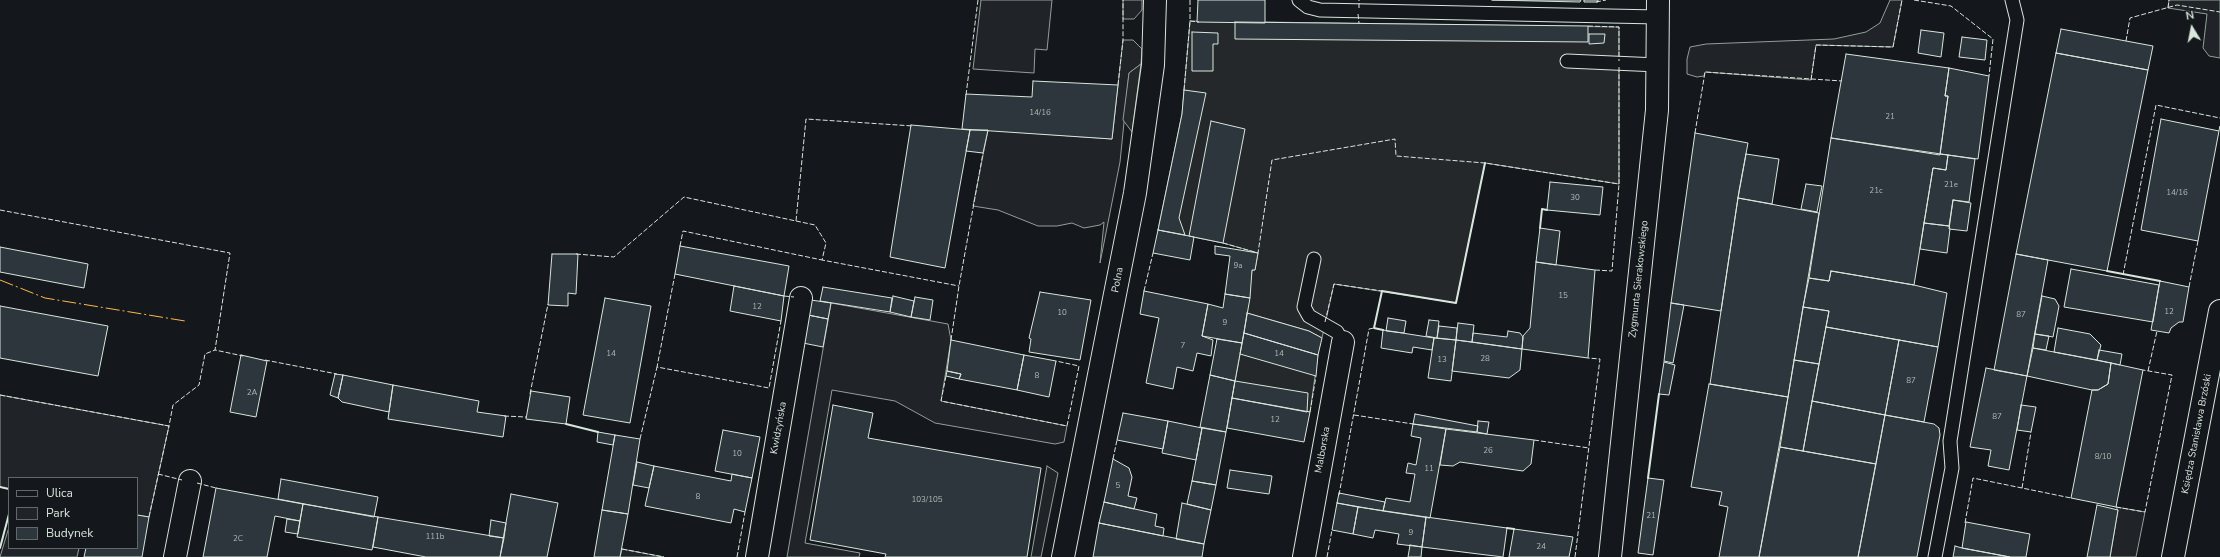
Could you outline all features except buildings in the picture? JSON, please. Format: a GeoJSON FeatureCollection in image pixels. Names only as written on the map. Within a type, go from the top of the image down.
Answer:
{"type":"FeatureCollection","features":[{"type":"Feature","properties":{"kind":"street","name":"Polna"},"geometry":{"type":"LineString","coordinates":[[1063,557],[1136,193],[1152,78],[1155,0]]}},
{"type":"Feature","properties":{"kind":"street","name":"Zygmunta Sierakowskiego"},"geometry":{"type":"LineString","coordinates":[[1610,557],[1657,110],[1658,8]]}},
{"type":"Feature","properties":{"kind":"street","name":"Kwidzyńska"},"geometry":{"type":"LineString","coordinates":[[757,557],[801,298]]}},
{"type":"Feature","properties":{"kind":"street","name":"Księdza Stanisława Brzóski"},"geometry":{"type":"LineString","coordinates":[[2173,557],[2220,311]]}},
{"type":"Feature","properties":{"kind":"street","name":"Malborska"},"geometry":{"type":"LineString","coordinates":[[1304,557],[1343,342]]}},
{"type":"Feature","properties":{"kind":"street"},"geometry":{"type":"LineString","coordinates":[[175,557],[190,481]]}},
{"type":"Feature","properties":{"kind":"lane"},"geometry":{"type":"LineString","coordinates":[[1299,0],[1308,7],[1320,10],[1658,8]]}},
{"type":"Feature","properties":{"kind":"lane"},"geometry":{"type":"LineString","coordinates":[[1935,557],[1952,468],[1950,441],[2017,20],[2012,0]]}},
{"type":"Feature","properties":{"kind":"lane"},"geometry":{"type":"LineString","coordinates":[[1567,61],[1658,65]]}},
{"type":"Feature","properties":{"kind":"lane"},"geometry":{"type":"LineString","coordinates":[[1314,259],[1304,307],[1310,316],[1337,332],[1343,342]]}},
{"type":"Feature","properties":{"kind":"green space"},"geometry":{"type":"Polygon","coordinates":[[[981,0],[1052,0],[1047,50],[1035,49],[1034,73],[973,69],[981,0]]]}},
{"type":"Feature","properties":{"kind":"green space"},"geometry":{"type":"Polygon","coordinates":[[[1123,0],[1142,0],[1142,10],[1134,19],[1123,19],[1123,0]]]}},
{"type":"Feature","properties":{"kind":"green space"},"geometry":{"type":"Polygon","coordinates":[[[1890,0],[1902,0],[1893,47],[1816,45],[1811,80],[1705,72],[1704,76],[1697,77],[1687,74],[1687,59],[1690,47],[1706,44],[1834,39],[1866,32],[1880,23],[1890,0]]]}},
{"type":"Feature","properties":{"kind":"green space"},"geometry":{"type":"Polygon","coordinates":[[[2169,0],[2220,0],[2220,58],[2209,56],[2203,48],[2207,14],[2168,8],[2169,0]]]}},
{"type":"Feature","properties":{"kind":"green space"},"geometry":{"type":"Polygon","coordinates":[[[1123,40],[1133,40],[1142,49],[1141,64],[1129,73],[1120,162],[1100,263],[1104,222],[1100,225],[1084,228],[1072,223],[1057,226],[1038,226],[998,210],[973,206],[988,130],[1112,139],[1123,40]]]}},
{"type":"Feature","properties":{"kind":"green space"},"geometry":{"type":"Polygon","coordinates":[[[831,303],[948,324],[951,340],[941,401],[1067,426],[1064,442],[1055,444],[935,423],[895,401],[832,390],[805,543],[860,553],[859,557],[787,557],[831,303]]]}},
{"type":"Feature","properties":{"kind":"green space"},"geometry":{"type":"Polygon","coordinates":[[[0,395],[169,426],[149,517],[138,515],[138,477],[8,477],[8,489],[0,487],[0,395]]]}},
{"type":"Feature","properties":{"kind":"green space"},"geometry":{"type":"Polygon","coordinates":[[[1047,466],[1058,473],[1041,557],[1031,557],[1047,466]]]}},
{"type":"Feature","properties":{"kind":"green space"},"geometry":{"type":"Polygon","coordinates":[[[2116,507],[2145,512],[2136,557],[2110,557],[2118,510],[2116,507]]]}},
{"type":"Feature","properties":{"kind":"green space"},"geometry":{"type":"Polygon","coordinates":[[[8,530],[8,549],[79,549],[77,557],[0,557],[8,530]]]}},
{"type":"Feature","properties":{"kind":"green space"},"geometry":{"type":"Polygon","coordinates":[[[622,549],[664,557],[620,557],[622,549]]]}},
{"type":"Feature","properties":{"kind":"shaded area"},"geometry":{"type":"Polygon","coordinates":[[[1190,21],[1619,27],[1619,184],[1485,163],[1456,303],[1334,284],[1322,338],[1309,331],[1247,313],[1252,270],[1255,270],[1258,253],[1223,243],[1158,230],[1182,114],[1190,21]]]}},
{"type":"Feature","properties":{"kind":"shaded area"},"geometry":{"type":"Polygon","coordinates":[[[1141,64],[1132,132],[1123,120],[1129,73],[1141,64]]]}},
{"type":"Feature","properties":{"kind":"shaded area"},"geometry":{"type":"Polygon","coordinates":[[[1244,333],[1318,355],[1310,412],[1232,398],[1244,333]]]}},
{"type":"Feature","properties":{"kind":"fence"},"geometry":{"type":"LineString","coordinates":[[966,95],[978,0]]}},
{"type":"Feature","properties":{"kind":"fence"},"geometry":{"type":"LineString","coordinates":[[1118,85],[1123,40],[1123,0]]}},
{"type":"Feature","properties":{"kind":"fence"},"geometry":{"type":"LineString","coordinates":[[1190,0],[1190,21],[1199,22]]}},
{"type":"Feature","properties":{"kind":"fence"},"geometry":{"type":"LineString","coordinates":[[1359,0],[1359,8]]}},
{"type":"Feature","properties":{"kind":"fence"},"geometry":{"type":"LineString","coordinates":[[1596,2],[1606,0]]}},
{"type":"Feature","properties":{"kind":"fence"},"geometry":{"type":"LineString","coordinates":[[1811,80],[1816,45],[1893,47],[1902,0]]}},
{"type":"Feature","properties":{"kind":"fence"},"geometry":{"type":"LineString","coordinates":[[1914,0],[1951,6],[1993,39],[1989,76]]}},
{"type":"Feature","properties":{"kind":"fence"},"geometry":{"type":"LineString","coordinates":[[2168,8],[2169,0]]}},
{"type":"Feature","properties":{"kind":"fence"},"geometry":{"type":"LineString","coordinates":[[2126,41],[2130,18],[2177,5],[2220,12]]}},
{"type":"Feature","properties":{"kind":"fence"},"geometry":{"type":"LineString","coordinates":[[1358,14],[1359,23]]}},
{"type":"Feature","properties":{"kind":"fence"},"geometry":{"type":"LineString","coordinates":[[1184,90],[1190,21]]}},
{"type":"Feature","properties":{"kind":"fence"},"geometry":{"type":"LineString","coordinates":[[1588,26],[1619,27],[1619,61]]}},
{"type":"Feature","properties":{"kind":"fence"},"geometry":{"type":"LineString","coordinates":[[1223,243],[1258,253],[1272,160],[1395,139],[1396,156],[1485,163],[1619,184],[1619,67]]}},
{"type":"Feature","properties":{"kind":"fence"},"geometry":{"type":"LineString","coordinates":[[1695,133],[1705,72],[1842,81]]}},
{"type":"Feature","properties":{"kind":"fence"},"geometry":{"type":"LineString","coordinates":[[2123,275],[2156,105],[2220,118]]}},
{"type":"Feature","properties":{"kind":"fence"},"geometry":{"type":"LineString","coordinates":[[576,254],[614,257],[684,197],[796,221],[806,119],[913,126]]}},
{"type":"Feature","properties":{"kind":"fence"},"geometry":{"type":"LineString","coordinates":[[2219,131],[2220,125]]}},
{"type":"Feature","properties":{"kind":"fence"},"geometry":{"type":"LineString","coordinates":[[951,340],[959,286],[983,153]]}},
{"type":"Feature","properties":{"kind":"fence"},"geometry":{"type":"LineString","coordinates":[[1595,270],[1612,271],[1619,184]]}},
{"type":"Feature","properties":{"kind":"fence"},"geometry":{"type":"LineString","coordinates":[[0,210],[230,253],[215,350],[243,356]]}},
{"type":"Feature","properties":{"kind":"fence"},"geometry":{"type":"LineString","coordinates":[[796,221],[815,225],[826,243],[822,260],[959,286]]}},
{"type":"Feature","properties":{"kind":"fence"},"geometry":{"type":"LineString","coordinates":[[680,246],[683,231],[822,260]]}},
{"type":"Feature","properties":{"kind":"fence"},"geometry":{"type":"LineString","coordinates":[[2189,287],[2198,241]]}},
{"type":"Feature","properties":{"kind":"fence"},"geometry":{"type":"LineString","coordinates":[[1144,291],[1153,253]]}},
{"type":"Feature","properties":{"kind":"fence"},"geometry":{"type":"LineString","coordinates":[[675,274],[657,367],[769,388],[781,321]]}},
{"type":"Feature","properties":{"kind":"fence"},"geometry":{"type":"LineString","coordinates":[[1325,322],[1334,284],[1382,291]]}},
{"type":"Feature","properties":{"kind":"fence"},"geometry":{"type":"LineString","coordinates":[[784,296],[794,297]]}},
{"type":"Feature","properties":{"kind":"fence"},"geometry":{"type":"LineString","coordinates":[[530,394],[548,304]]}},
{"type":"Feature","properties":{"kind":"fence"},"geometry":{"type":"LineString","coordinates":[[1339,495],[1369,329],[1374,328]]}},
{"type":"Feature","properties":{"kind":"fence"},"geometry":{"type":"LineString","coordinates":[[2148,371],[2157,331]]}},
{"type":"Feature","properties":{"kind":"fence"},"geometry":{"type":"LineString","coordinates":[[0,395],[169,426],[173,405],[199,385],[205,354],[215,350]]}},
{"type":"Feature","properties":{"kind":"fence"},"geometry":{"type":"LineString","coordinates":[[1575,557],[1600,359],[1588,358]]}},
{"type":"Feature","properties":{"kind":"fence"},"geometry":{"type":"LineString","coordinates":[[265,360],[337,374]]}},
{"type":"Feature","properties":{"kind":"fence"},"geometry":{"type":"LineString","coordinates":[[946,376],[941,401],[1067,426],[1079,366],[1056,361]]}},
{"type":"Feature","properties":{"kind":"fence"},"geometry":{"type":"LineString","coordinates":[[640,439],[657,367]]}},
{"type":"Feature","properties":{"kind":"fence"},"geometry":{"type":"LineString","coordinates":[[2116,507],[2145,512],[2172,375],[2143,370]]}},
{"type":"Feature","properties":{"kind":"fence"},"geometry":{"type":"LineString","coordinates":[[1310,412],[1316,376]]}},
{"type":"Feature","properties":{"kind":"fence"},"geometry":{"type":"LineString","coordinates":[[1354,415],[1413,424]]}},
{"type":"Feature","properties":{"kind":"fence"},"geometry":{"type":"LineString","coordinates":[[504,416],[526,417]]}},
{"type":"Feature","properties":{"kind":"fence"},"geometry":{"type":"LineString","coordinates":[[149,517],[169,426]]}},
{"type":"Feature","properties":{"kind":"fence"},"geometry":{"type":"LineString","coordinates":[[2022,488],[2031,432]]}},
{"type":"Feature","properties":{"kind":"fence"},"geometry":{"type":"LineString","coordinates":[[1113,459],[1117,440]]}},
{"type":"Feature","properties":{"kind":"fence"},"geometry":{"type":"LineString","coordinates":[[1534,440],[1589,448]]}},
{"type":"Feature","properties":{"kind":"fence"},"geometry":{"type":"LineString","coordinates":[[158,474],[182,480]]}},
{"type":"Feature","properties":{"kind":"fence"},"geometry":{"type":"LineString","coordinates":[[1965,523],[1973,478],[2071,498]]}},
{"type":"Feature","properties":{"kind":"fence"},"geometry":{"type":"LineString","coordinates":[[197,483],[216,488]]}},
{"type":"Feature","properties":{"kind":"fence"},"geometry":{"type":"LineString","coordinates":[[737,557],[745,512]]}},
{"type":"Feature","properties":{"kind":"fence"},"geometry":{"type":"LineString","coordinates":[[1327,557],[1332,530]]}},
{"type":"Feature","properties":{"kind":"fence"},"geometry":{"type":"LineString","coordinates":[[622,549],[664,557]]}},
{"type":"Feature","properties":{"kind":"wall"},"geometry":{"type":"LineString","coordinates":[[1383,330],[1374,328],[1382,291],[1456,303],[1485,163]]}},
{"type":"Feature","properties":{"kind":"wall"},"geometry":{"type":"LineString","coordinates":[[1540,228],[1542,209],[1547,210]]}},
{"type":"Feature","properties":{"kind":"wall"},"geometry":{"type":"LineString","coordinates":[[2107,271],[2160,281]]}},
{"type":"Feature","properties":{"kind":"wall"},"geometry":{"type":"LineString","coordinates":[[1648,478],[1659,394]]}},
{"type":"Feature","properties":{"kind":"wall"},"geometry":{"type":"LineString","coordinates":[[566,424],[598,432]]}},
{"type":"Feature","properties":{"kind":"wall"},"geometry":{"type":"LineString","coordinates":[[0,487],[8,489]]}},
{"type":"Feature","properties":{"kind":"wall"},"geometry":{"type":"LineString","coordinates":[[0,548],[8,518]]}},
{"type":"Feature","properties":{"kind":"wall"},"geometry":{"type":"LineString","coordinates":[[1507,528],[1514,529]]}},
{"type":"Feature","properties":{"kind":"power"},"geometry":{"type":"LineString","coordinates":[[0,280],[45,298],[185,321]]}}]}
